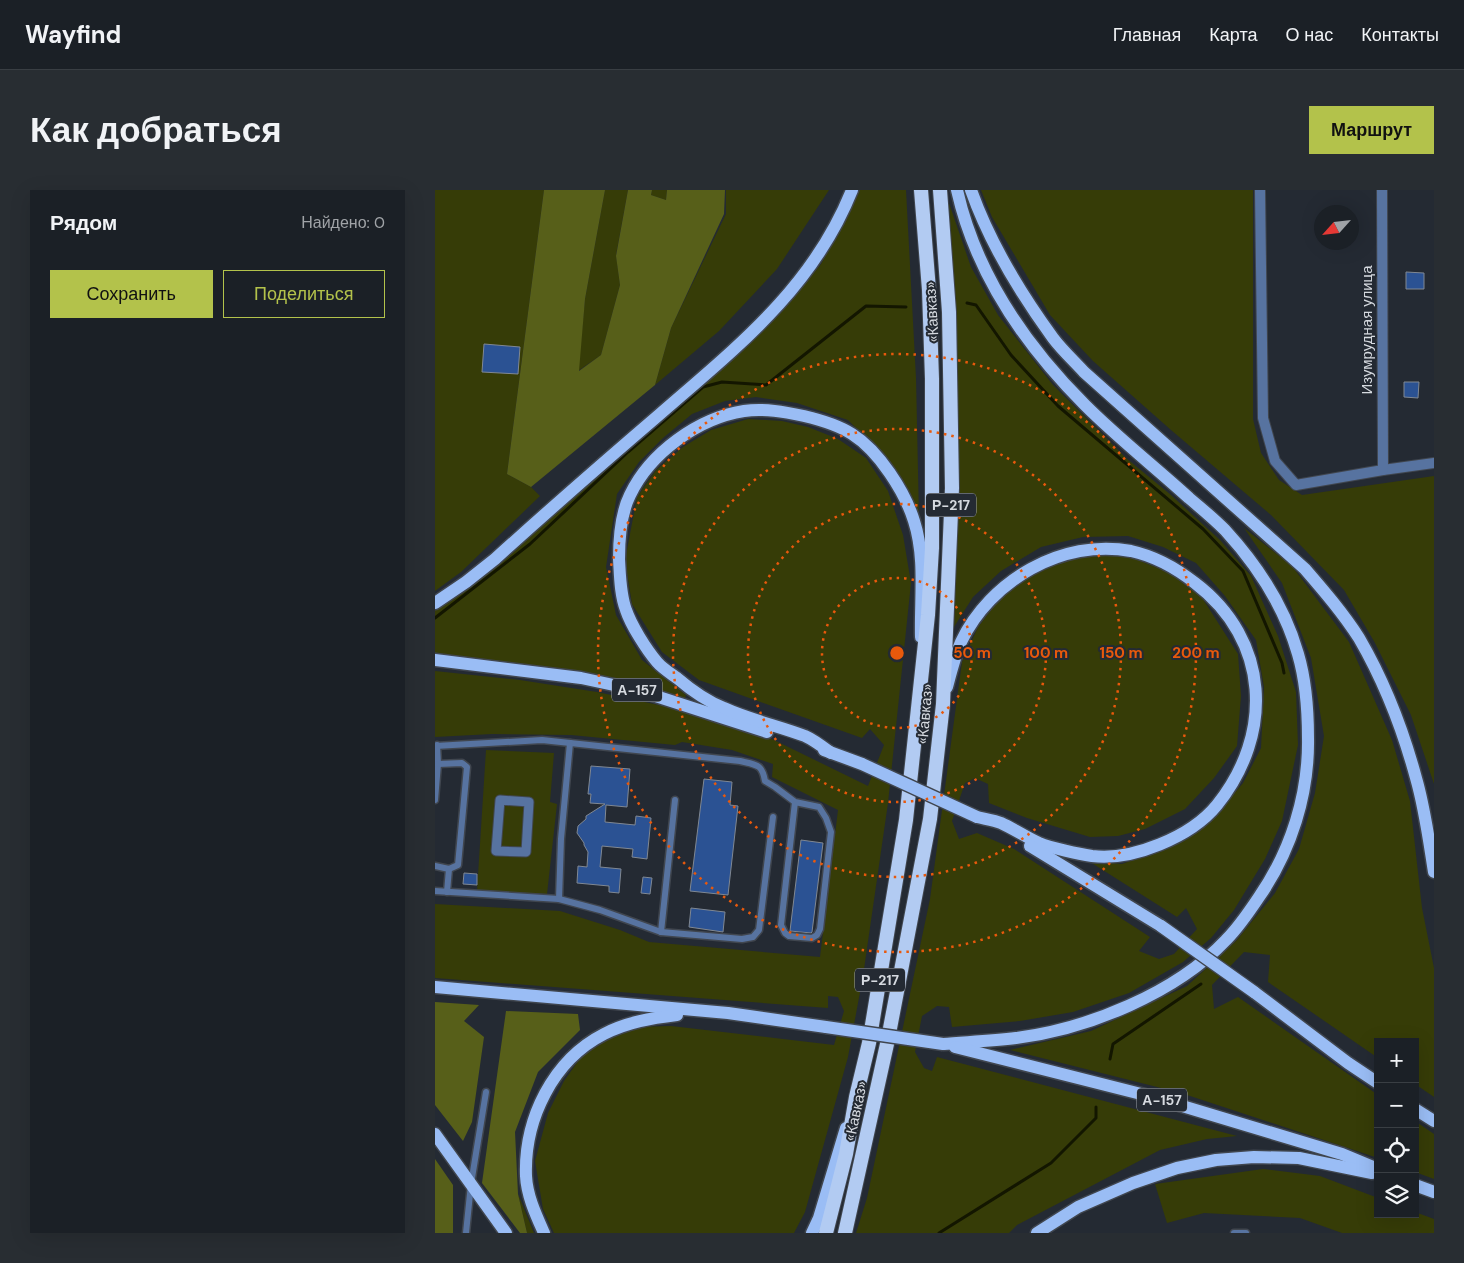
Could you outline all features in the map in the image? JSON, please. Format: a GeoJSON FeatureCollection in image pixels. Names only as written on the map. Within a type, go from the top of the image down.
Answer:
{"type":"FeatureCollection","features":[{"type":"Feature","properties":{"kind":"highway","name":"«Кавказ»"},"geometry":{"type":"LineString","coordinates":[[826,1233],[846,1154],[856,1097],[869,1042],[906,820],[928,615],[932,548],[933,451],[929,290],[921,190]]}},
{"type":"Feature","properties":{"kind":"highway","name":"«Кавказ»"},"geometry":{"type":"LineString","coordinates":[[845,1233],[887,1044],[930,819],[943,704],[952,479],[949,312],[940,190]]}},
{"type":"Feature","properties":{"kind":"main road"},"geometry":{"type":"LineString","coordinates":[[435,603],[495,559],[737,348],[777,308],[808,271],[827,241],[852,190]]}},
{"type":"Feature","properties":{"kind":"main road"},"geometry":{"type":"LineString","coordinates":[[943,1044],[1018,1038],[1100,1017],[1142,1000],[1174,983],[1194,969],[1226,941],[1268,885],[1291,838],[1302,803],[1309,755],[1307,706],[1298,655],[1278,604],[1253,563],[1223,528],[1087,407],[1027,339],[998,295],[977,254],[957,190]]}},
{"type":"Feature","properties":{"kind":"main road"},"geometry":{"type":"LineString","coordinates":[[971,190],[976,205],[1001,255],[1026,298],[1054,339],[1084,372],[1305,569],[1333,601],[1358,637],[1381,679],[1417,779],[1434,872]]}},
{"type":"Feature","properties":{"kind":"main road"},"geometry":{"type":"LineString","coordinates":[[831,753],[808,737],[724,708],[695,693],[657,663],[639,636],[626,610],[620,580],[619,547],[623,517],[629,496],[645,471],[664,451],[681,437],[701,425],[723,416],[745,411],[766,410],[790,413],[829,423],[853,435],[871,450],[886,467],[902,494],[914,520],[921,552],[920,614],[922,663]]}},
{"type":"Feature","properties":{"kind":"main road"},"geometry":{"type":"LineString","coordinates":[[943,704],[961,643],[979,615],[1017,577],[1042,562],[1076,552],[1105,549],[1130,551],[1156,559],[1181,572],[1203,589],[1223,610],[1239,631],[1253,664],[1256,698],[1254,731],[1245,760],[1229,790],[1214,809],[1189,830],[1159,845],[1137,852],[1113,856],[1092,856],[1040,844],[1000,823],[977,817]]}},
{"type":"Feature","properties":{"kind":"main road","name":"А-157"},"geometry":{"type":"LineString","coordinates":[[435,660],[581,678],[628,688],[862,764],[977,817],[1052,858],[1161,926],[1374,1080]]}},
{"type":"Feature","properties":{"kind":"main road","name":"А-157"},"geometry":{"type":"LineString","coordinates":[[435,987],[728,1013],[943,1044],[1149,1096],[1342,1154],[1374,1167]]}},
{"type":"Feature","properties":{"kind":"main road"},"geometry":{"type":"LineString","coordinates":[[544,1233],[534,1212],[526,1177],[527,1144],[535,1116],[546,1091],[561,1068],[580,1049],[604,1034],[628,1023],[698,1011]]}},
{"type":"Feature","properties":{"kind":"main road"},"geometry":{"type":"LineString","coordinates":[[812,1233],[819,1218],[856,1097]]}},
{"type":"Feature","properties":{"kind":"main road"},"geometry":{"type":"LineString","coordinates":[[1419,1111],[1434,1121]]}},
{"type":"Feature","properties":{"kind":"main road"},"geometry":{"type":"LineString","coordinates":[[435,1134],[506,1233]]}},
{"type":"Feature","properties":{"kind":"main road"},"geometry":{"type":"LineString","coordinates":[[1037,1233],[1077,1207],[1133,1183],[1177,1168],[1216,1160],[1254,1157],[1299,1158],[1374,1173]]}},
{"type":"Feature","properties":{"kind":"main road"},"geometry":{"type":"LineString","coordinates":[[1419,1186],[1434,1192]]}},
{"type":"Feature","properties":{"kind":"street"},"geometry":{"type":"LineString","coordinates":[[1260,190],[1263,418],[1275,461],[1296,485],[1434,463]]}},
{"type":"Feature","properties":{"kind":"street","name":"Изумрудная улица"},"geometry":{"type":"LineString","coordinates":[[1382,190],[1383,470]]}},
{"type":"Feature","properties":{"kind":"street"},"geometry":{"type":"LineString","coordinates":[[500,800],[529,802],[526,852],[496,851],[500,800]]}},
{"type":"Feature","properties":{"kind":"lane"},"geometry":{"type":"LineString","coordinates":[[435,800],[439,764],[436,746],[542,740],[731,760],[758,765],[763,771],[765,782],[775,786],[795,802],[819,807],[826,818],[831,832],[820,930],[812,938],[789,936],[781,925],[795,802]]}},
{"type":"Feature","properties":{"kind":"lane"},"geometry":{"type":"LineString","coordinates":[[559,899],[561,840],[570,743]]}},
{"type":"Feature","properties":{"kind":"lane"},"geometry":{"type":"LineString","coordinates":[[435,866],[449,869],[458,865],[467,767],[462,763],[439,764]]}},
{"type":"Feature","properties":{"kind":"lane"},"geometry":{"type":"LineString","coordinates":[[661,932],[675,800]]}},
{"type":"Feature","properties":{"kind":"lane"},"geometry":{"type":"LineString","coordinates":[[435,891],[559,899],[600,910],[661,932],[743,939],[753,936],[759,930],[773,817]]}},
{"type":"Feature","properties":{"kind":"lane"},"geometry":{"type":"LineString","coordinates":[[447,892],[449,869]]}},
{"type":"Feature","properties":{"kind":"lane"},"geometry":{"type":"LineString","coordinates":[[466,1233],[471,1184],[486,1092]]}},
{"type":"Feature","properties":{"kind":"lane"},"geometry":{"type":"LineString","coordinates":[[1234,1233],[1247,1233]]}},
{"type":"Feature","properties":{"kind":"green space"},"geometry":{"type":"Polygon","coordinates":[[[435,190],[544,190],[507,474],[531,487],[540,496],[461,572],[435,591],[435,190]]]}},
{"type":"Feature","properties":{"kind":"green space"},"geometry":{"type":"Polygon","coordinates":[[[544,190],[605,190],[585,299],[579,371],[601,355],[620,285],[616,256],[628,190],[652,190],[651,195],[666,200],[667,190],[725,190],[724,214],[671,328],[655,385],[531,487],[507,474],[544,190]]]}},
{"type":"Feature","properties":{"kind":"green space"},"geometry":{"type":"Polygon","coordinates":[[[605,190],[628,190],[616,255],[620,285],[601,355],[578,371],[585,299],[605,190]]]}},
{"type":"Feature","properties":{"kind":"green space"},"geometry":{"type":"Polygon","coordinates":[[[652,190],[667,190],[666,200],[651,195],[652,190]]]}},
{"type":"Feature","properties":{"kind":"green space"},"geometry":{"type":"Polygon","coordinates":[[[726,190],[829,190],[777,269],[719,331],[655,385],[671,328],[726,214],[726,190]]]}},
{"type":"Feature","properties":{"kind":"green space"},"geometry":{"type":"Polygon","coordinates":[[[860,190],[906,190],[916,378],[919,517],[906,487],[882,454],[848,420],[797,403],[756,397],[725,401],[692,414],[663,438],[639,462],[617,494],[606,567],[616,615],[642,660],[686,695],[685,699],[626,681],[435,654],[435,609],[612,461],[778,315],[821,264],[860,190]]]}},
{"type":"Feature","properties":{"kind":"green space"},"geometry":{"type":"Polygon","coordinates":[[[981,190],[1253,190],[1253,419],[1261,453],[1279,480],[1302,495],[1434,476],[1434,784],[1411,715],[1375,643],[1344,590],[1271,515],[1093,361],[1050,315],[992,217],[981,190]]]}},
{"type":"Feature","properties":{"kind":"green space"},"geometry":{"type":"Polygon","coordinates":[[[949,203],[971,267],[998,315],[1053,385],[1126,458],[1171,495],[1220,540],[1251,576],[1278,636],[1296,692],[1298,745],[1282,821],[1265,859],[1234,910],[1211,938],[1183,962],[1129,993],[1073,1012],[1020,1021],[952,1027],[949,1007],[937,1006],[922,1016],[915,1052],[924,1068],[932,1071],[937,1057],[1237,1136],[1207,1139],[1160,1150],[1017,1225],[1009,1233],[856,1233],[867,1198],[930,899],[962,662],[978,627],[1007,589],[1040,567],[1082,554],[1125,555],[1166,571],[1201,596],[1238,654],[1241,696],[1237,746],[1214,778],[1185,809],[1145,829],[1118,836],[1090,837],[1027,818],[989,803],[988,784],[975,778],[965,783],[952,821],[959,839],[977,833],[1014,849],[1150,937],[1139,951],[1159,959],[1174,954],[1197,929],[1186,908],[1177,917],[1087,860],[1122,864],[1161,850],[1208,824],[1243,783],[1261,748],[1264,687],[1256,640],[1225,596],[1196,563],[1163,547],[1128,536],[1083,537],[1041,547],[1001,571],[973,597],[954,627],[958,384],[949,203]]]}},
{"type":"Feature","properties":{"kind":"green space"},"geometry":{"type":"Polygon","coordinates":[[[748,419],[782,421],[808,427],[838,439],[866,458],[888,491],[903,535],[911,583],[888,803],[863,976],[848,1057],[805,1212],[794,1233],[554,1233],[543,1209],[535,1161],[548,1113],[564,1081],[581,1057],[605,1041],[635,1027],[671,1026],[834,1045],[844,1011],[838,997],[828,996],[828,1008],[435,978],[435,904],[560,911],[620,930],[649,942],[820,957],[838,810],[772,777],[773,764],[732,750],[682,742],[675,745],[571,735],[492,734],[435,737],[435,671],[520,680],[597,692],[673,708],[774,740],[868,786],[884,745],[870,729],[862,738],[699,680],[662,652],[632,604],[625,560],[637,497],[656,470],[683,447],[711,430],[748,419]]]}},
{"type":"Feature","properties":{"kind":"green space"},"geometry":{"type":"Polygon","coordinates":[[[1244,528],[1292,566],[1349,642],[1392,740],[1410,801],[1422,908],[1434,968],[1434,1097],[1419,1087],[1419,1038],[1374,1038],[1374,1055],[1268,982],[1270,955],[1244,952],[1212,985],[1214,1009],[1238,997],[1374,1092],[1374,1157],[1181,1093],[1010,1050],[1091,1031],[1187,986],[1236,941],[1275,893],[1299,849],[1315,793],[1324,736],[1311,658],[1282,583],[1244,528]]]}},
{"type":"Feature","properties":{"kind":"green space"},"geometry":{"type":"Polygon","coordinates":[[[486,750],[554,753],[550,802],[557,804],[547,894],[477,891],[486,750]]]}},
{"type":"Feature","properties":{"kind":"green space"},"geometry":{"type":"Polygon","coordinates":[[[435,1002],[479,1005],[464,1021],[484,1037],[472,1122],[463,1141],[435,1105],[435,1002]]]}},
{"type":"Feature","properties":{"kind":"green space"},"geometry":{"type":"Polygon","coordinates":[[[506,1011],[578,1014],[580,1030],[538,1072],[515,1132],[518,1194],[527,1233],[520,1233],[482,1183],[506,1011]]]}},
{"type":"Feature","properties":{"kind":"green space"},"geometry":{"type":"Polygon","coordinates":[[[1419,1124],[1434,1134],[1434,1179],[1419,1173],[1419,1124]]]}},
{"type":"Feature","properties":{"kind":"green space"},"geometry":{"type":"Polygon","coordinates":[[[435,1159],[453,1185],[453,1233],[435,1233],[435,1159]]]}},
{"type":"Feature","properties":{"kind":"green space"},"geometry":{"type":"Polygon","coordinates":[[[1263,1169],[1320,1176],[1374,1196],[1374,1218],[1419,1218],[1419,1213],[1434,1219],[1434,1233],[1342,1233],[1300,1218],[1204,1213],[1167,1223],[1155,1184],[1263,1169]]]}},
{"type":"Feature","properties":{"kind":"green space"},"geometry":{"type":"Polygon","coordinates":[[[518,1194],[534,1233],[527,1233],[518,1194]]]}},
{"type":"Feature","properties":{"kind":"building"},"geometry":{"type":"Polygon","coordinates":[[[1406,272],[1424,273],[1424,289],[1406,289],[1406,272]]]}},
{"type":"Feature","properties":{"kind":"building"},"geometry":{"type":"Polygon","coordinates":[[[484,344],[520,347],[518,374],[482,372],[484,344]]]}},
{"type":"Feature","properties":{"kind":"building"},"geometry":{"type":"Polygon","coordinates":[[[1404,382],[1419,382],[1418,398],[1404,397],[1404,382]]]}},
{"type":"Feature","properties":{"kind":"building"},"geometry":{"type":"Polygon","coordinates":[[[591,766],[630,769],[627,807],[606,805],[605,822],[635,825],[636,816],[651,818],[647,859],[632,857],[633,849],[602,846],[600,867],[621,869],[619,893],[609,892],[609,886],[577,883],[578,866],[587,867],[588,852],[577,833],[578,826],[586,819],[586,816],[605,804],[590,803],[591,794],[588,794],[591,766]]]}},
{"type":"Feature","properties":{"kind":"building"},"geometry":{"type":"Polygon","coordinates":[[[704,779],[732,782],[730,805],[738,806],[728,895],[690,891],[704,779]]]}},
{"type":"Feature","properties":{"kind":"building"},"geometry":{"type":"Polygon","coordinates":[[[801,840],[823,843],[811,933],[790,931],[801,840]]]}},
{"type":"Feature","properties":{"kind":"building"},"geometry":{"type":"Polygon","coordinates":[[[464,873],[477,874],[477,885],[463,884],[464,873]]]}},
{"type":"Feature","properties":{"kind":"building"},"geometry":{"type":"Polygon","coordinates":[[[643,877],[652,878],[650,894],[641,893],[643,877]]]}},
{"type":"Feature","properties":{"kind":"building"},"geometry":{"type":"Polygon","coordinates":[[[691,908],[725,912],[723,932],[689,927],[691,908]]]}},
{"type":"Feature","properties":{"kind":"waterway"},"geometry":{"type":"LineString","coordinates":[[967,303],[976,305],[1011,355],[1058,406],[1203,529],[1243,571],[1282,663],[1284,673]]}},
{"type":"Feature","properties":{"kind":"waterway"},"geometry":{"type":"LineString","coordinates":[[435,618],[530,544],[628,452],[703,387],[722,382],[766,385],[866,306],[906,307]]}},
{"type":"Feature","properties":{"kind":"waterway"},"geometry":{"type":"LineString","coordinates":[[1110,1059],[1113,1044],[1201,984]]}},
{"type":"Feature","properties":{"kind":"waterway"},"geometry":{"type":"LineString","coordinates":[[939,1233],[1051,1163],[1096,1118],[1096,1107]]}}]}
